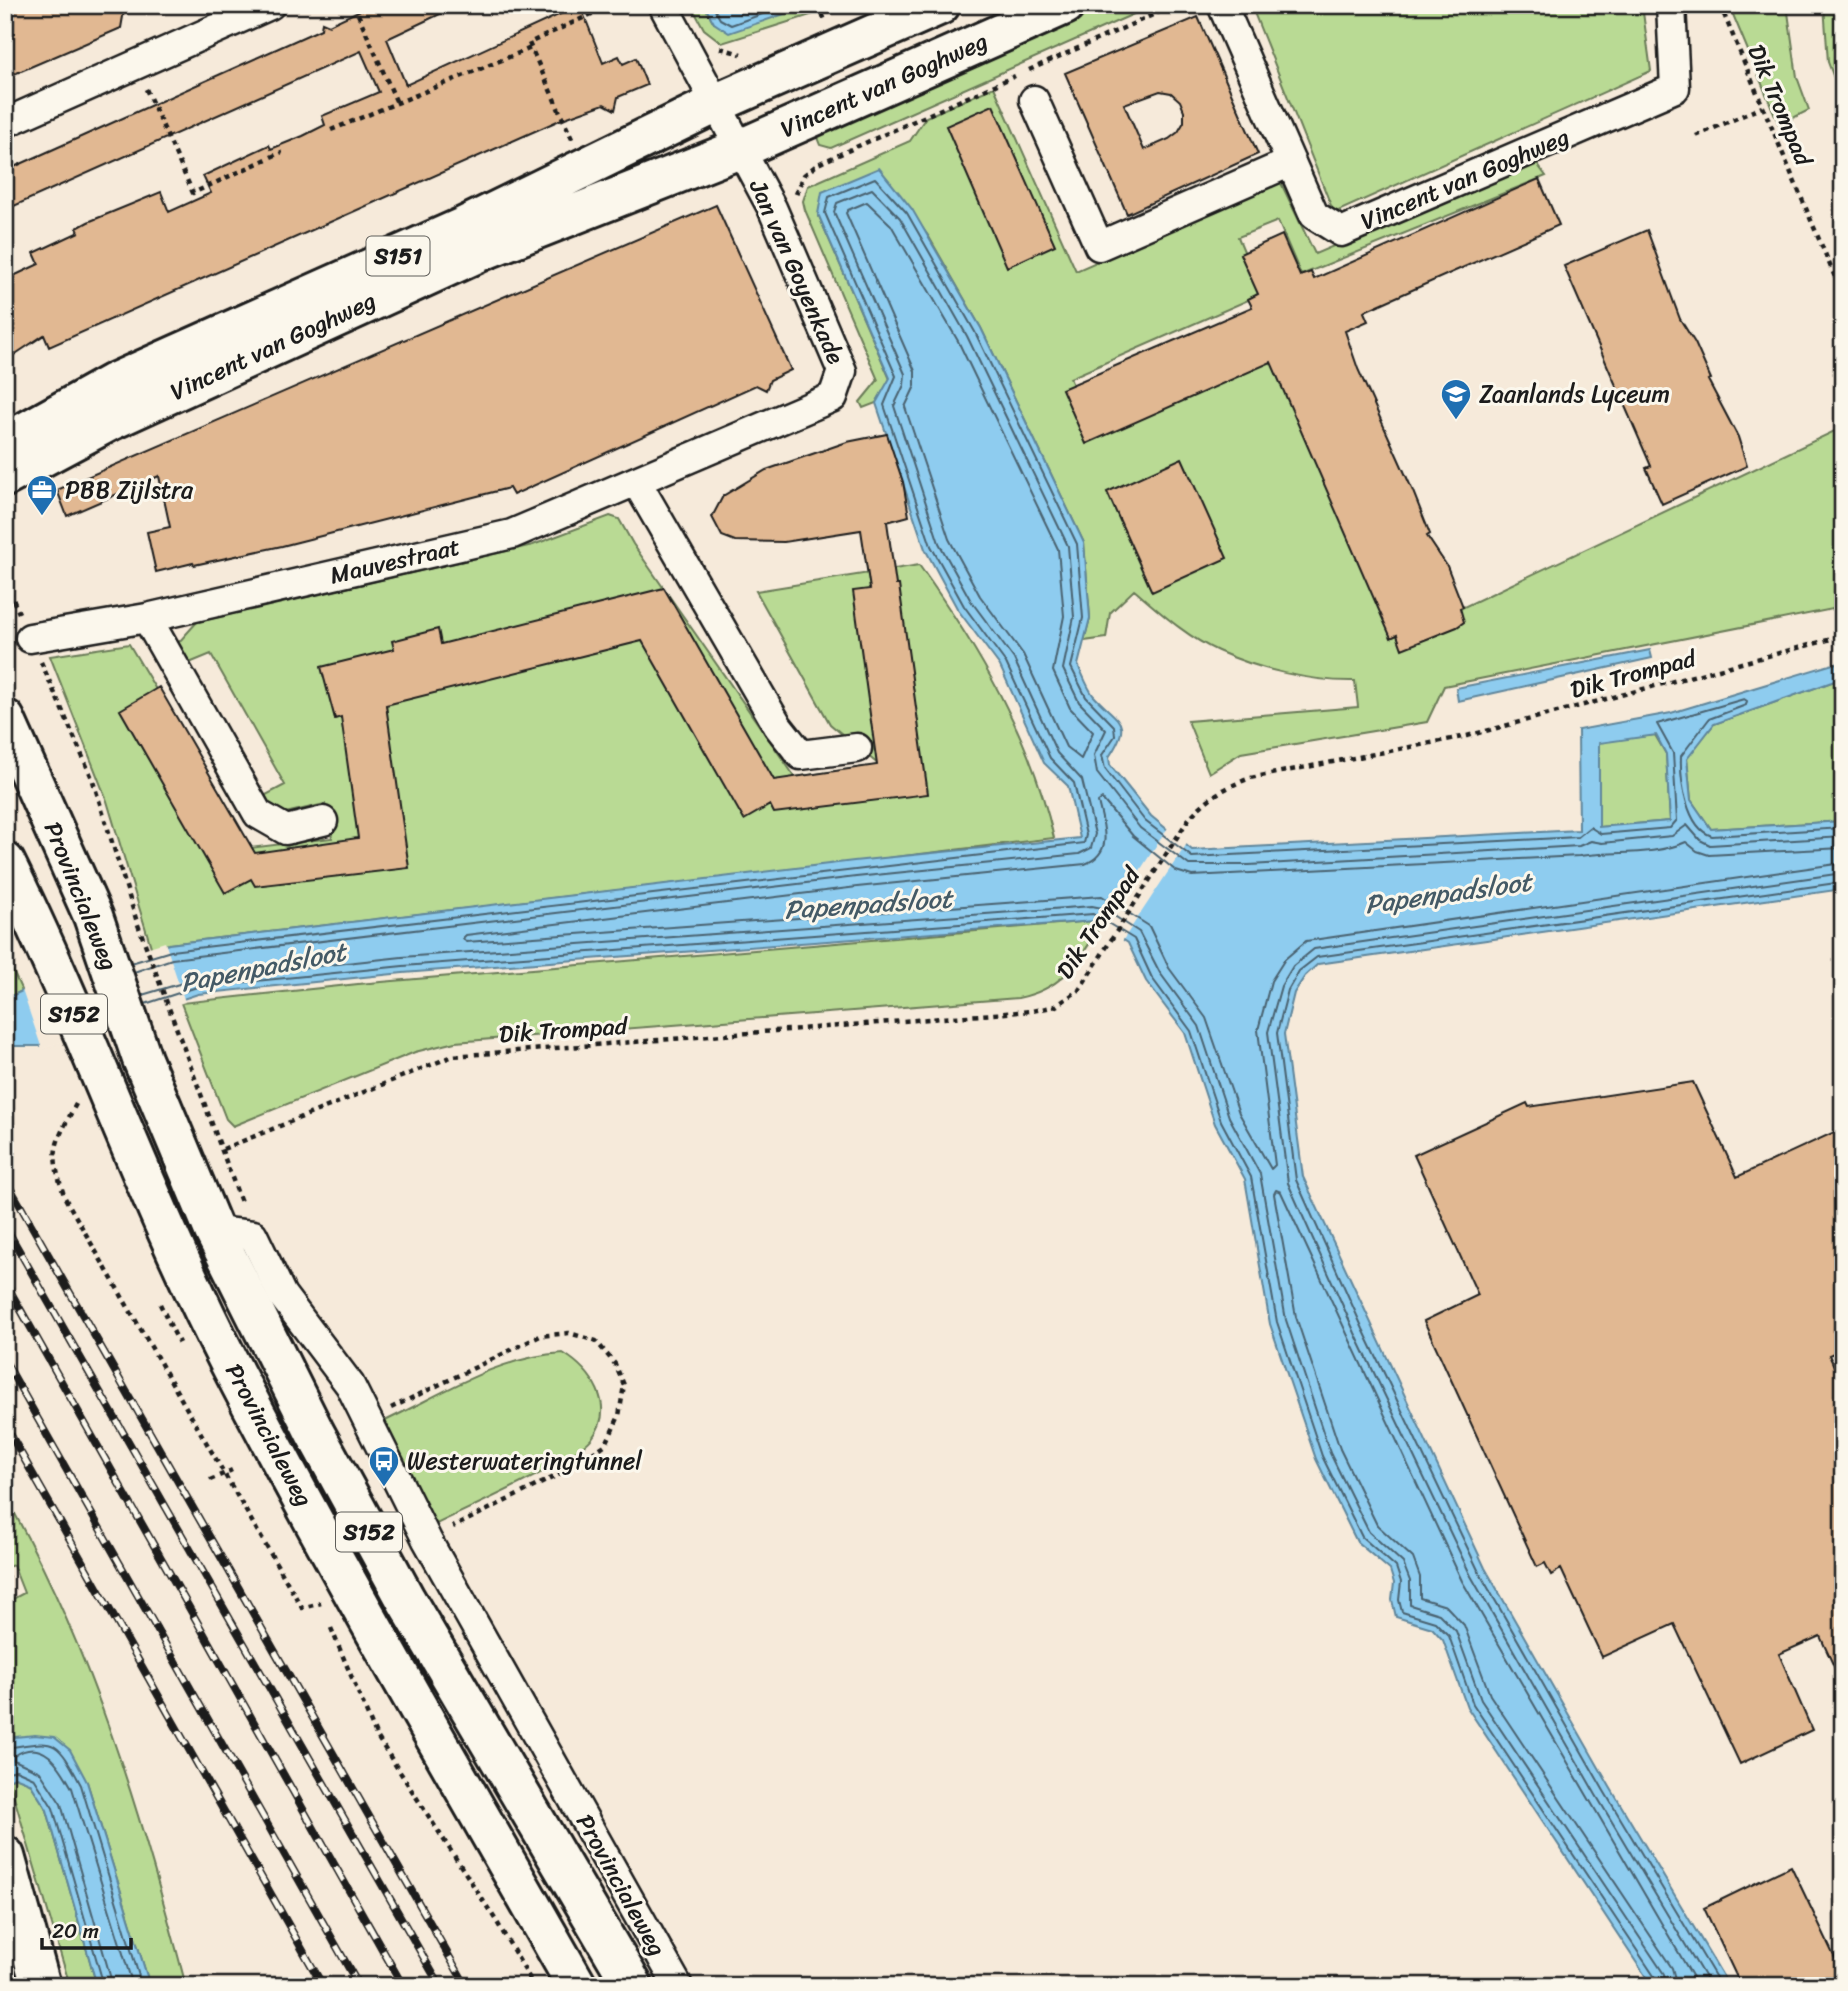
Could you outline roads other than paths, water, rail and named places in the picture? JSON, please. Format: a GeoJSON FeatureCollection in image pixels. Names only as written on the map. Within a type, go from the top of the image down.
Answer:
{"type":"FeatureCollection","features":[{"type":"Feature","properties":{"kind":"main road","name":"Vincent van Goghweg"},"geometry":{"type":"LineString","coordinates":[[5,443],[113,383],[463,227],[717,103],[940,5]]}},
{"type":"Feature","properties":{"kind":"main road","name":"Vincent van Goghweg"},"geometry":{"type":"LineString","coordinates":[[5,477],[110,421],[484,250],[741,148],[1065,5]]}},
{"type":"Feature","properties":{"kind":"main road","name":"Provincialeweg"},"geometry":{"type":"LineString","coordinates":[[5,719],[93,916],[142,1059],[214,1231],[316,1433],[406,1600],[633,1986]]}},
{"type":"Feature","properties":{"kind":"main road","name":"Provincialeweg"},"geometry":{"type":"LineString","coordinates":[[5,862],[42,937],[91,1097],[227,1358],[376,1632],[577,1986]]}},
{"type":"Feature","properties":{"kind":"main road"},"geometry":{"type":"LineString","coordinates":[[5,1856],[41,1986]]}},
{"type":"Feature","properties":{"kind":"street"},"geometry":{"type":"LineString","coordinates":[[5,123],[270,5]]}},
{"type":"Feature","properties":{"kind":"street"},"geometry":{"type":"LineString","coordinates":[[663,5],[741,148]]}},
{"type":"Feature","properties":{"kind":"street","name":"Vincent van Goghweg"},"geometry":{"type":"LineString","coordinates":[[1222,5],[1314,215],[1341,232],[1675,88],[1671,5]]}},
{"type":"Feature","properties":{"kind":"street"},"geometry":{"type":"LineString","coordinates":[[1034,100],[1100,246],[1290,162]]}},
{"type":"Feature","properties":{"kind":"street","name":"Jan van Goyenkade"},"geometry":{"type":"LineString","coordinates":[[741,148],[772,208],[842,371],[833,397]]}},
{"type":"Feature","properties":{"kind":"street","name":"Mauvestraat"},"geometry":{"type":"LineString","coordinates":[[30,638],[147,618],[512,534],[833,397]]}},
{"type":"Feature","properties":{"kind":"street"},"geometry":{"type":"LineString","coordinates":[[636,481],[778,726],[801,755],[858,748]]}},
{"type":"Feature","properties":{"kind":"street"},"geometry":{"type":"LineString","coordinates":[[147,618],[258,814],[286,830],[323,821]]}},
{"type":"Feature","properties":{"kind":"street","name":"Provincialeweg"},"geometry":{"type":"LineString","coordinates":[[214,1231],[253,1236],[282,1295],[350,1385],[427,1540],[678,1986]]}},
{"type":"Feature","properties":{"kind":"water"},"geometry":{"type":"Polygon","coordinates":[[[704,5],[794,5],[796,10],[729,33],[714,23],[704,5]]]}},
{"type":"Feature","properties":{"kind":"water","name":"Papenpadsloot"},"geometry":{"type":"Polygon","coordinates":[[[879,168],[912,209],[981,328],[1084,543],[1090,618],[1078,665],[1093,695],[1115,717],[1121,728],[1120,736],[1109,757],[1110,765],[1151,816],[1192,850],[1579,830],[1578,730],[1671,713],[1843,661],[1843,678],[1714,724],[1687,759],[1691,800],[1711,829],[1843,821],[1843,889],[1318,964],[1305,976],[1294,993],[1284,1034],[1303,1177],[1485,1568],[1610,1787],[1729,1986],[1652,1986],[1467,1707],[1443,1640],[1432,1628],[1396,1617],[1392,1600],[1394,1583],[1390,1570],[1357,1542],[1316,1459],[1270,1324],[1245,1179],[1215,1124],[1185,1033],[1146,981],[1128,943],[1094,921],[403,973],[198,994],[40,1046],[5,1046],[5,999],[22,991],[169,944],[854,861],[1080,838],[1068,786],[1044,763],[1000,666],[958,610],[925,549],[876,403],[890,378],[818,214],[822,192],[879,168]],[[1656,735],[1599,743],[1599,827],[1670,821],[1666,754],[1656,735]]]}},
{"type":"Feature","properties":{"kind":"water"},"geometry":{"type":"Polygon","coordinates":[[[1650,650],[1652,658],[1458,701],[1456,688],[1650,650]]]}},
{"type":"Feature","properties":{"kind":"water"},"geometry":{"type":"Polygon","coordinates":[[[15,1737],[54,1737],[70,1750],[87,1782],[150,1986],[97,1986],[47,1810],[30,1783],[15,1777],[5,1781],[5,1743],[15,1737]]]}},
{"type":"Feature","properties":{"kind":"railway"},"geometry":{"type":"LineString","coordinates":[[5,1179],[466,1986]]}},
{"type":"Feature","properties":{"kind":"railway"},"geometry":{"type":"LineString","coordinates":[[5,1226],[440,1986]]}},
{"type":"Feature","properties":{"kind":"railway"},"geometry":{"type":"LineString","coordinates":[[5,1282],[403,1986]]}},
{"type":"Feature","properties":{"kind":"railway"},"geometry":{"type":"LineString","coordinates":[[5,1361],[359,1986]]}},
{"type":"Feature","properties":{"kind":"railway"},"geometry":{"type":"LineString","coordinates":[[5,1425],[323,1986]]}},
{"type":"Feature","properties":{"kind":"place","name":"Zaanlands Lyceum"},"geometry":{"type":"Point","coordinates":[1456,421]}},
{"type":"Feature","properties":{"kind":"place","name":"PBB Zijlstra"},"geometry":{"type":"Point","coordinates":[42,517]}},
{"type":"Feature","properties":{"kind":"place","name":"Westerwateringtunnel"},"geometry":{"type":"Point","coordinates":[384,1488]}}]}
